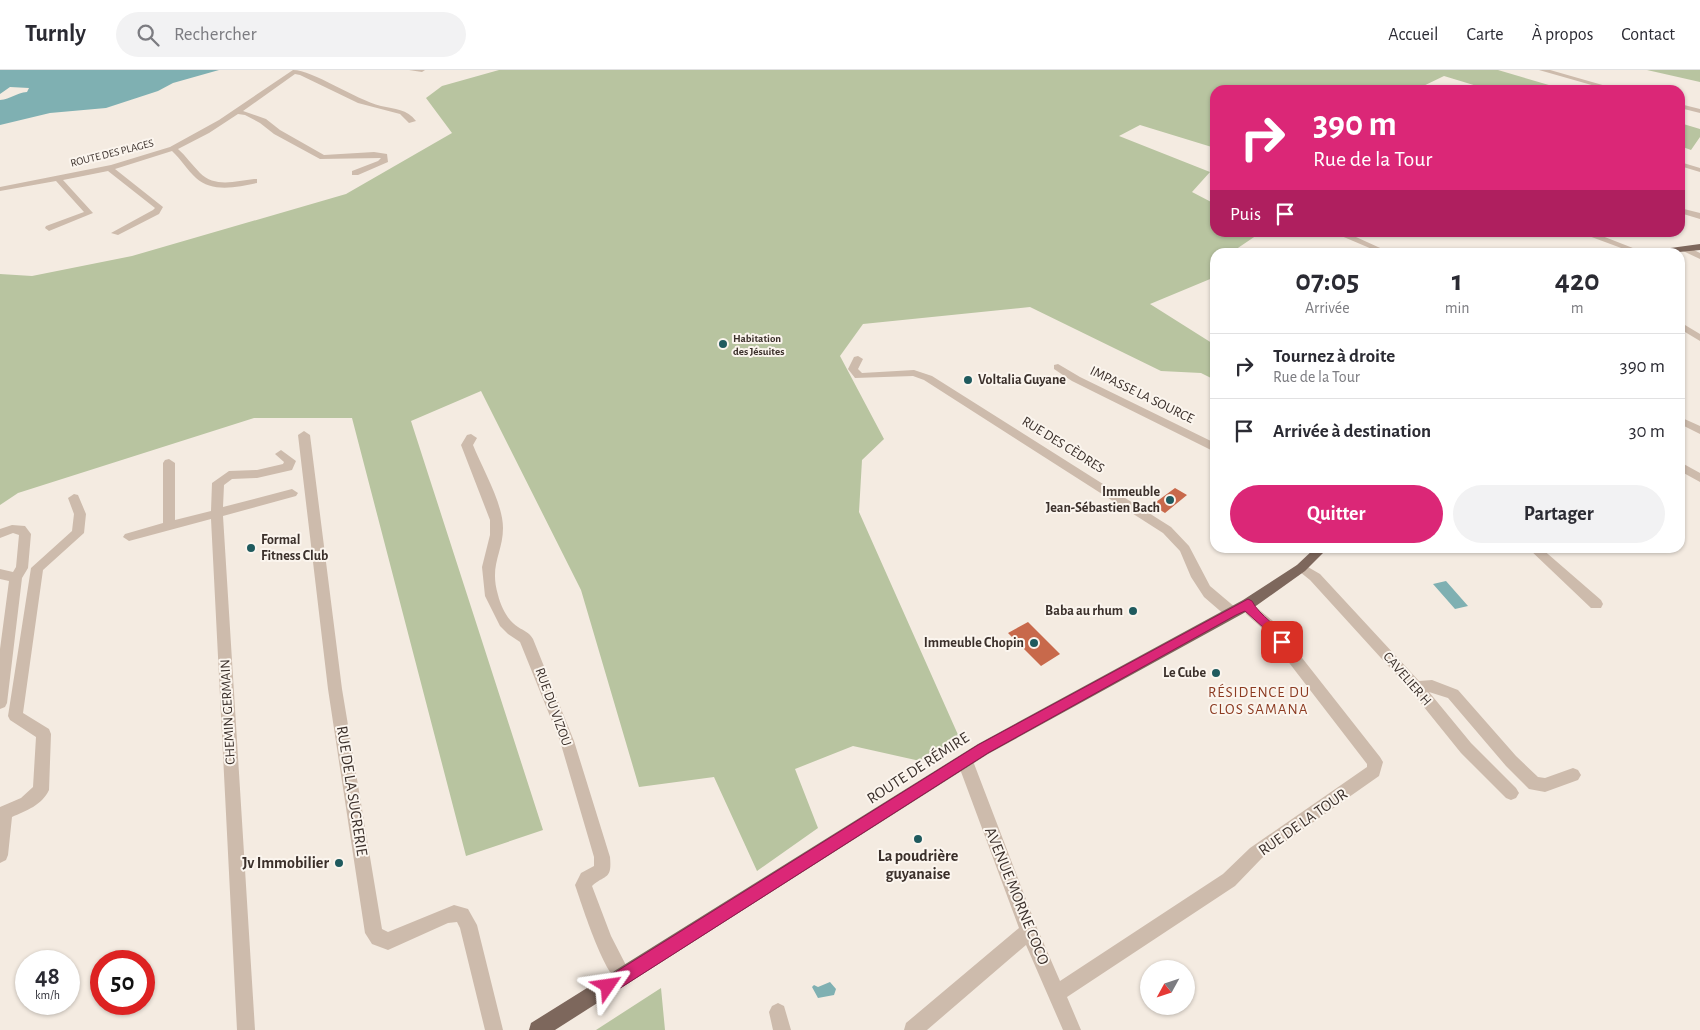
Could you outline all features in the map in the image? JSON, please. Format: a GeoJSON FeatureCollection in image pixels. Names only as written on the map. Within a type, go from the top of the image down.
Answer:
{"type":"FeatureCollection","features":[{"type":"Feature","properties":{"kind":"main road"},"geometry":{"type":"LineString","coordinates":[[1686,249],[1700,247]]}},
{"type":"Feature","properties":{"kind":"main road","name":"ROUTE DE RÉMIRE"},"geometry":{"type":"LineString","coordinates":[[538,1030],[965,760],[1037,718],[1248,604],[1302,568],[1317,553]]}},
{"type":"Feature","properties":{"kind":"street"},"geometry":{"type":"LineString","coordinates":[[412,70],[422,70]]}},
{"type":"Feature","properties":{"kind":"street"},"geometry":{"type":"LineString","coordinates":[[1542,70],[1598,85]]}},
{"type":"Feature","properties":{"kind":"street"},"geometry":{"type":"LineString","coordinates":[[295,71],[372,105],[401,112],[408,115],[412,121]]}},
{"type":"Feature","properties":{"kind":"street","name":"ROUTE DES PLAGES"},"geometry":{"type":"LineString","coordinates":[[0,189],[108,167],[173,148],[204,132],[295,71]]}},
{"type":"Feature","properties":{"kind":"street"},"geometry":{"type":"LineString","coordinates":[[1685,107],[1700,111]]}},
{"type":"Feature","properties":{"kind":"street"},"geometry":{"type":"LineString","coordinates":[[234,112],[246,113],[263,121],[277,132],[323,158],[374,154],[384,156],[385,160],[381,163],[355,173]]}},
{"type":"Feature","properties":{"kind":"street"},"geometry":{"type":"LineString","coordinates":[[173,148],[184,157],[193,170],[210,184],[227,185],[254,181]]}},
{"type":"Feature","properties":{"kind":"street"},"geometry":{"type":"LineString","coordinates":[[1685,166],[1700,170]]}},
{"type":"Feature","properties":{"kind":"street"},"geometry":{"type":"LineString","coordinates":[[108,167],[159,207],[156,212],[116,233]]}},
{"type":"Feature","properties":{"kind":"street"},"geometry":{"type":"LineString","coordinates":[[49,228],[89,213],[56,178]]}},
{"type":"Feature","properties":{"kind":"street"},"geometry":{"type":"LineString","coordinates":[[1685,212],[1700,216]]}},
{"type":"Feature","properties":{"kind":"street"},"geometry":{"type":"LineString","coordinates":[[1685,216],[1700,220]]}},
{"type":"Feature","properties":{"kind":"street"},"geometry":{"type":"LineString","coordinates":[[1348,237],[1375,248]]}},
{"type":"Feature","properties":{"kind":"street"},"geometry":{"type":"LineString","coordinates":[[1596,237],[1628,248]]}},
{"type":"Feature","properties":{"kind":"street"},"geometry":{"type":"LineString","coordinates":[[1686,249],[1700,256]]}},
{"type":"Feature","properties":{"kind":"street"},"geometry":{"type":"LineString","coordinates":[[1685,328],[1700,338]]}},
{"type":"Feature","properties":{"kind":"street","name":"RUE DES CÈDRES"},"geometry":{"type":"LineString","coordinates":[[858,359],[852,369],[859,376],[914,373],[928,378],[1167,530],[1184,546],[1202,586],[1214,600],[1231,612]]}},
{"type":"Feature","properties":{"kind":"street","name":"IMPASSE LA SOURCE"},"geometry":{"type":"LineString","coordinates":[[1058,367],[1076,379],[1210,446]]}},
{"type":"Feature","properties":{"kind":"street"},"geometry":{"type":"LineString","coordinates":[[1685,422],[1700,430]]}},
{"type":"Feature","properties":{"kind":"street","name":"RUE DE LA SUCRERIE"},"geometry":{"type":"LineString","coordinates":[[304,434],[335,689],[374,933],[378,938],[388,941],[448,915],[454,913],[462,915],[468,925],[494,1030]]}},
{"type":"Feature","properties":{"kind":"street","name":"RUE DU VIZOU"},"geometry":{"type":"LineString","coordinates":[[471,438],[467,445],[496,520],[497,536],[490,558],[488,583],[499,613],[511,629],[521,633],[526,639],[545,682],[566,741],[602,857],[603,870],[587,880],[583,886],[604,941],[623,977]]}},
{"type":"Feature","properties":{"kind":"street","name":"CHEMIN GERMAIN"},"geometry":{"type":"LineString","coordinates":[[246,1030],[217,514],[218,484],[229,475],[273,472],[288,467],[290,461],[281,454]]}},
{"type":"Feature","properties":{"kind":"street"},"geometry":{"type":"LineString","coordinates":[[169,464],[169,526]]}},
{"type":"Feature","properties":{"kind":"street"},"geometry":{"type":"LineString","coordinates":[[1685,469],[1700,478]]}},
{"type":"Feature","properties":{"kind":"street"},"geometry":{"type":"LineString","coordinates":[[129,537],[292,493]]}},
{"type":"Feature","properties":{"kind":"street"},"geometry":{"type":"LineString","coordinates":[[0,855],[2,814],[27,803],[41,790],[44,734],[15,716],[37,568],[78,533],[80,514],[74,498]]}},
{"type":"Feature","properties":{"kind":"street"},"geometry":{"type":"LineString","coordinates":[[0,534],[12,529],[21,529],[25,534],[22,568],[16,577],[0,703]]}},
{"type":"Feature","properties":{"kind":"street"},"geometry":{"type":"LineString","coordinates":[[1540,553],[1596,604]]}},
{"type":"Feature","properties":{"kind":"street","name":"CAVELIER H"},"geometry":{"type":"LineString","coordinates":[[1302,568],[1315,577],[1416,687],[1466,748],[1512,793]]}},
{"type":"Feature","properties":{"kind":"street"},"geometry":{"type":"LineString","coordinates":[[0,574],[16,577]]}},
{"type":"Feature","properties":{"kind":"street","name":"RUE DE LA TOUR"},"geometry":{"type":"LineString","coordinates":[[1057,993],[1229,880],[1256,853],[1374,771],[1375,762],[1284,644],[1268,625],[1251,610],[1248,604]]}},
{"type":"Feature","properties":{"kind":"street"},"geometry":{"type":"LineString","coordinates":[[1416,687],[1432,686],[1453,694],[1510,760],[1534,784],[1546,785],[1573,775]]}},
{"type":"Feature","properties":{"kind":"street","name":"AVENUE MORNE COCO"},"geometry":{"type":"LineString","coordinates":[[965,760],[1029,931],[1072,1030]]}},
{"type":"Feature","properties":{"kind":"street"},"geometry":{"type":"LineString","coordinates":[[913,1030],[1029,931]]}},
{"type":"Feature","properties":{"kind":"street"},"geometry":{"type":"LineString","coordinates":[[778,1012],[782,1030]]}},
{"type":"Feature","properties":{"kind":"green space"},"geometry":{"type":"Polygon","coordinates":[[[499,70],[1498,70],[1549,85],[1474,85],[1444,76],[1425,85],[1210,85],[1210,146],[1140,125],[1119,136],[1210,172],[1192,192],[1210,201],[1210,237],[1254,237],[1238,248],[1210,248],[1210,279],[1150,304],[1210,342],[1210,378],[1201,373],[1161,371],[1030,307],[863,324],[840,356],[884,439],[862,460],[859,512],[959,737],[920,761],[853,746],[795,769],[818,828],[757,871],[714,777],[639,787],[581,590],[481,391],[411,421],[543,830],[466,856],[352,418],[254,418],[18,493],[0,505],[0,274],[32,276],[132,256],[346,194],[452,133],[426,98],[442,86],[499,70]]]}},
{"type":"Feature","properties":{"kind":"green space"},"geometry":{"type":"Polygon","coordinates":[[[1647,70],[1700,70],[1700,82],[1647,70]]]}},
{"type":"Feature","properties":{"kind":"green space"},"geometry":{"type":"Polygon","coordinates":[[[1685,124],[1700,129],[1700,137],[1691,150],[1685,148],[1685,124]]]}},
{"type":"Feature","properties":{"kind":"green space"},"geometry":{"type":"Polygon","coordinates":[[[661,988],[665,1030],[596,1030],[661,988]]]}},
{"type":"Feature","properties":{"kind":"water"},"geometry":{"type":"Polygon","coordinates":[[[0,70],[219,70],[173,83],[158,91],[106,108],[50,113],[0,125],[0,100],[27,92],[29,88],[10,87],[0,94],[0,70]]]}},
{"type":"Feature","properties":{"kind":"water"},"geometry":{"type":"Polygon","coordinates":[[[1446,581],[1468,606],[1455,609],[1433,584],[1446,581]]]}},
{"type":"Feature","properties":{"kind":"water"},"geometry":{"type":"Polygon","coordinates":[[[830,982],[836,989],[834,995],[818,998],[812,987],[814,985],[818,987],[830,982]]]}},
{"type":"Feature","properties":{"kind":"building","name":"Immeuble Jean-Sébastien Bach"},"geometry":{"type":"Polygon","coordinates":[[[1175,488],[1187,495],[1165,513],[1152,505],[1175,488]]]}},
{"type":"Feature","properties":{"kind":"building","name":"Immeuble Chopin"},"geometry":{"type":"Polygon","coordinates":[[[1028,622],[1060,654],[1041,666],[1008,633],[1028,622]]]}},
{"type":"Feature","properties":{"kind":"place","name":"Habitation des Jésuites"},"geometry":{"type":"Point","coordinates":[723,344]}},
{"type":"Feature","properties":{"kind":"place","name":"Voltalia Guyane"},"geometry":{"type":"Point","coordinates":[968,380]}},
{"type":"Feature","properties":{"kind":"place","name":"Immeuble Jean-Sébastien Bach"},"geometry":{"type":"Point","coordinates":[1170,500]}},
{"type":"Feature","properties":{"kind":"place","name":"Formal Fitness Club"},"geometry":{"type":"Point","coordinates":[251,548]}},
{"type":"Feature","properties":{"kind":"place","name":"Baba au rhum"},"geometry":{"type":"Point","coordinates":[1133,611]}},
{"type":"Feature","properties":{"kind":"place","name":"Immeuble Chopin"},"geometry":{"type":"Point","coordinates":[1034,643]}},
{"type":"Feature","properties":{"kind":"place","name":"Le Cube"},"geometry":{"type":"Point","coordinates":[1216,673]}},
{"type":"Feature","properties":{"kind":"place","name":"La poudrière guyanaise"},"geometry":{"type":"Point","coordinates":[918,839]}},
{"type":"Feature","properties":{"kind":"place","name":"Jv Immobilier"},"geometry":{"type":"Point","coordinates":[339,863]}},
{"type":"Feature","properties":{"kind":"district","name":"RÉSIDENCE DU CLOS SAMANA"},"geometry":{"type":"Point","coordinates":[1259,700]}},
{"type":"Feature","properties":{"kind":"route"},"geometry":{"type":"LineString","coordinates":[[608,986],[983,749],[1231,612],[1248,604],[1251,610],[1268,625],[1282,642]]}}]}
